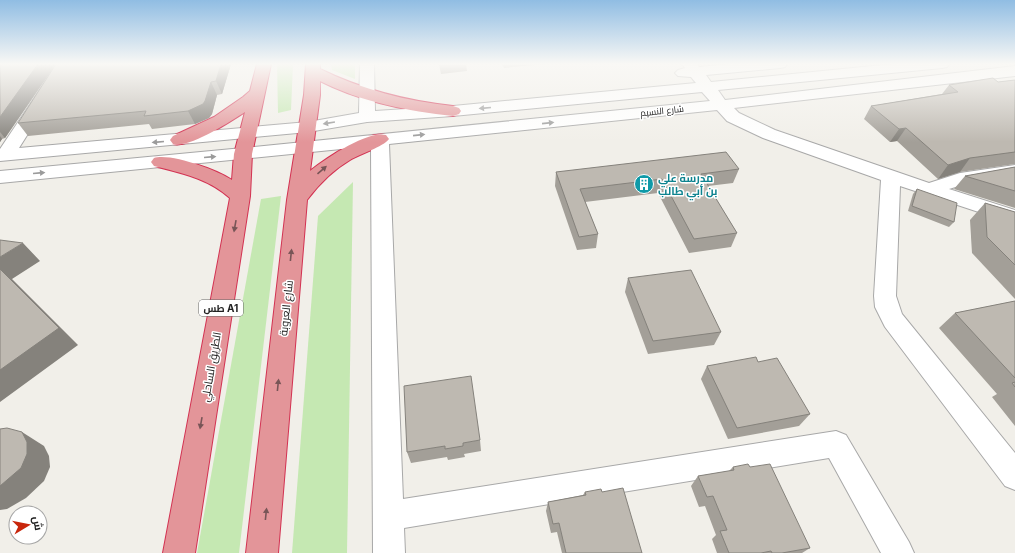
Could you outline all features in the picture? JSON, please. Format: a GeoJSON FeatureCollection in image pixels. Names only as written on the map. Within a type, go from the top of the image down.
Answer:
{"type":"FeatureCollection","features":[{"type":"Feature","properties":{"kind":"highway","name":"الطريق الساحلي"},"geometry":{"type":"LineString","coordinates":[[179,553],[240,196],[243,154],[258,90]]}},
{"type":"Feature","properties":{"kind":"highway","name":"شارع العروبة"},"geometry":{"type":"LineString","coordinates":[[262,553],[297,200],[307,137],[312,90]]}},
{"type":"Feature","properties":{"kind":"highway"},"geometry":{"type":"LineString","coordinates":[[355,90],[401,104],[453,111]]}},
{"type":"Feature","properties":{"kind":"highway"},"geometry":{"type":"LineString","coordinates":[[179,140],[217,123],[246,103],[257,93]]}},
{"type":"Feature","properties":{"kind":"highway"},"geometry":{"type":"LineString","coordinates":[[297,200],[308,184],[322,169],[359,147],[380,139]]}},
{"type":"Feature","properties":{"kind":"highway"},"geometry":{"type":"LineString","coordinates":[[160,162],[180,166],[211,176],[231,188],[240,196]]}},
{"type":"Feature","properties":{"kind":"street"},"geometry":{"type":"LineString","coordinates":[[2,155],[47,90]]}},
{"type":"Feature","properties":{"kind":"street"},"geometry":{"type":"LineString","coordinates":[[367,90],[367,117]]}},
{"type":"Feature","properties":{"kind":"street"},"geometry":{"type":"LineString","coordinates":[[577,99],[583,91],[587,90]]}},
{"type":"Feature","properties":{"kind":"street","name":"شارع النسيم"},"geometry":{"type":"LineString","coordinates":[[307,137],[367,117],[453,111],[676,90]]}},
{"type":"Feature","properties":{"kind":"street"},"geometry":{"type":"LineString","coordinates":[[708,90],[720,105],[733,117],[769,134],[891,177],[1015,216]]}},
{"type":"Feature","properties":{"kind":"street","name":"شارع النسيم"},"geometry":{"type":"LineString","coordinates":[[307,137],[380,139],[720,105],[852,90]]}},
{"type":"Feature","properties":{"kind":"street"},"geometry":{"type":"LineString","coordinates":[[2,155],[249,133],[307,137]]}},
{"type":"Feature","properties":{"kind":"street"},"geometry":{"type":"LineString","coordinates":[[0,177],[243,154],[307,137]]}},
{"type":"Feature","properties":{"kind":"street"},"geometry":{"type":"LineString","coordinates":[[380,139],[388,553]]}},
{"type":"Feature","properties":{"kind":"street"},"geometry":{"type":"LineString","coordinates":[[929,189],[960,179],[1015,171]]}},
{"type":"Feature","properties":{"kind":"street"},"geometry":{"type":"LineString","coordinates":[[891,177],[885,296],[887,307],[893,320],[1015,476]]}},
{"type":"Feature","properties":{"kind":"street"},"geometry":{"type":"LineString","coordinates":[[387,516],[836,444],[898,553]]}},
{"type":"Feature","properties":{"kind":"green space"},"geometry":{"type":"Polygon","coordinates":[[[278,90],[292,90],[291,110],[278,113],[278,90]]]}},
{"type":"Feature","properties":{"kind":"green space"},"geometry":{"type":"Polygon","coordinates":[[[353,182],[347,553],[292,553],[318,216],[353,182]]]}},
{"type":"Feature","properties":{"kind":"green space"},"geometry":{"type":"Polygon","coordinates":[[[281,196],[239,553],[197,553],[261,199],[281,196]]]}},
{"type":"Feature","properties":{"kind":"building"},"geometry":{"type":"Polygon","coordinates":[[[0,90],[19,90],[0,117],[0,90]]]}},
{"type":"Feature","properties":{"kind":"building"},"geometry":{"type":"Polygon","coordinates":[[[39,90],[209,90],[203,104],[188,111],[144,116],[146,111],[18,123],[39,90]]]}},
{"type":"Feature","properties":{"kind":"building"},"geometry":{"type":"Polygon","coordinates":[[[955,90],[1015,90],[1015,152],[970,158],[948,165],[906,128],[899,129],[871,106],[958,92],[955,90]]]}},
{"type":"Feature","properties":{"kind":"building"},"geometry":{"type":"Polygon","coordinates":[[[726,152],[739,169],[701,174],[737,233],[694,239],[662,179],[580,189],[598,234],[579,237],[556,172],[726,152]]]}},
{"type":"Feature","properties":{"kind":"building"},"geometry":{"type":"Polygon","coordinates":[[[1015,167],[1015,191],[965,176],[1015,167]]]}},
{"type":"Feature","properties":{"kind":"building"},"geometry":{"type":"Polygon","coordinates":[[[917,189],[957,203],[954,222],[912,206],[917,189]]]}},
{"type":"Feature","properties":{"kind":"building"},"geometry":{"type":"Polygon","coordinates":[[[985,203],[1015,212],[1015,265],[987,237],[985,203]]]}},
{"type":"Feature","properties":{"kind":"building"},"geometry":{"type":"Polygon","coordinates":[[[0,240],[23,243],[0,257],[0,240]]]}},
{"type":"Feature","properties":{"kind":"building"},"geometry":{"type":"Polygon","coordinates":[[[0,269],[59,328],[0,370],[0,269]]]}},
{"type":"Feature","properties":{"kind":"building"},"geometry":{"type":"Polygon","coordinates":[[[691,270],[721,332],[653,341],[628,278],[691,270]]]}},
{"type":"Feature","properties":{"kind":"building"},"geometry":{"type":"Polygon","coordinates":[[[1015,301],[1015,378],[955,313],[1015,301]]]}},
{"type":"Feature","properties":{"kind":"building"},"geometry":{"type":"Polygon","coordinates":[[[756,357],[758,362],[777,358],[810,414],[737,428],[707,366],[756,357]]]}},
{"type":"Feature","properties":{"kind":"building"},"geometry":{"type":"Polygon","coordinates":[[[471,376],[480,440],[463,443],[463,446],[445,449],[445,446],[407,452],[404,386],[471,376]]]}},
{"type":"Feature","properties":{"kind":"building"},"geometry":{"type":"Polygon","coordinates":[[[7,428],[22,432],[27,442],[27,454],[21,468],[0,486],[0,429],[7,428]]]}},
{"type":"Feature","properties":{"kind":"building"},"geometry":{"type":"Polygon","coordinates":[[[748,464],[750,467],[770,464],[810,548],[782,553],[772,553],[771,551],[761,553],[729,553],[720,531],[727,530],[713,496],[707,497],[698,476],[734,470],[733,467],[748,464]]]}},
{"type":"Feature","properties":{"kind":"building"},"geometry":{"type":"Polygon","coordinates":[[[623,488],[642,553],[566,553],[559,523],[553,524],[548,502],[586,495],[585,492],[601,489],[602,492],[623,488]]]}},
{"type":"Feature","properties":{"kind":"place","name":"مدرسة علي بن أبي طالب"},"geometry":{"type":"Point","coordinates":[644,184]}}]}
